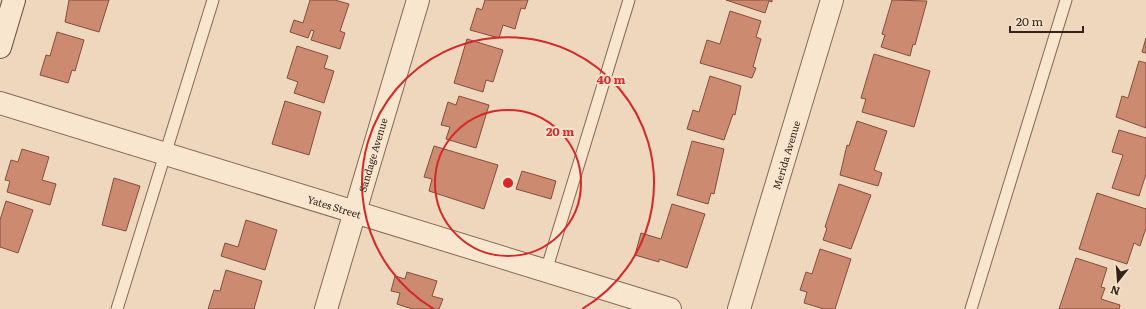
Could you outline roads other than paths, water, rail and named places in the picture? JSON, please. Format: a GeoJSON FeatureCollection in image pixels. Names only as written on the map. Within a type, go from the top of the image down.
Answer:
{"type":"FeatureCollection","features":[{"type":"Feature","properties":{"kind":"street"},"geometry":{"type":"LineString","coordinates":[[0,47],[14,0]]}},
{"type":"Feature","properties":{"kind":"street","name":"Sandage Avenue"},"geometry":{"type":"LineString","coordinates":[[326,309],[418,0]]}},
{"type":"Feature","properties":{"kind":"street","name":"Merida Avenue"},"geometry":{"type":"LineString","coordinates":[[739,309],[832,0]]}},
{"type":"Feature","properties":{"kind":"street","name":"Yates Street"},"geometry":{"type":"LineString","coordinates":[[0,103],[670,309]]}},
{"type":"Feature","properties":{"kind":"lane"},"geometry":{"type":"LineString","coordinates":[[116,309],[166,154],[213,0]]}},
{"type":"Feature","properties":{"kind":"lane"},"geometry":{"type":"LineString","coordinates":[[546,271],[629,0]]}},
{"type":"Feature","properties":{"kind":"lane"},"geometry":{"type":"LineString","coordinates":[[971,309],[1066,0]]}}]}
